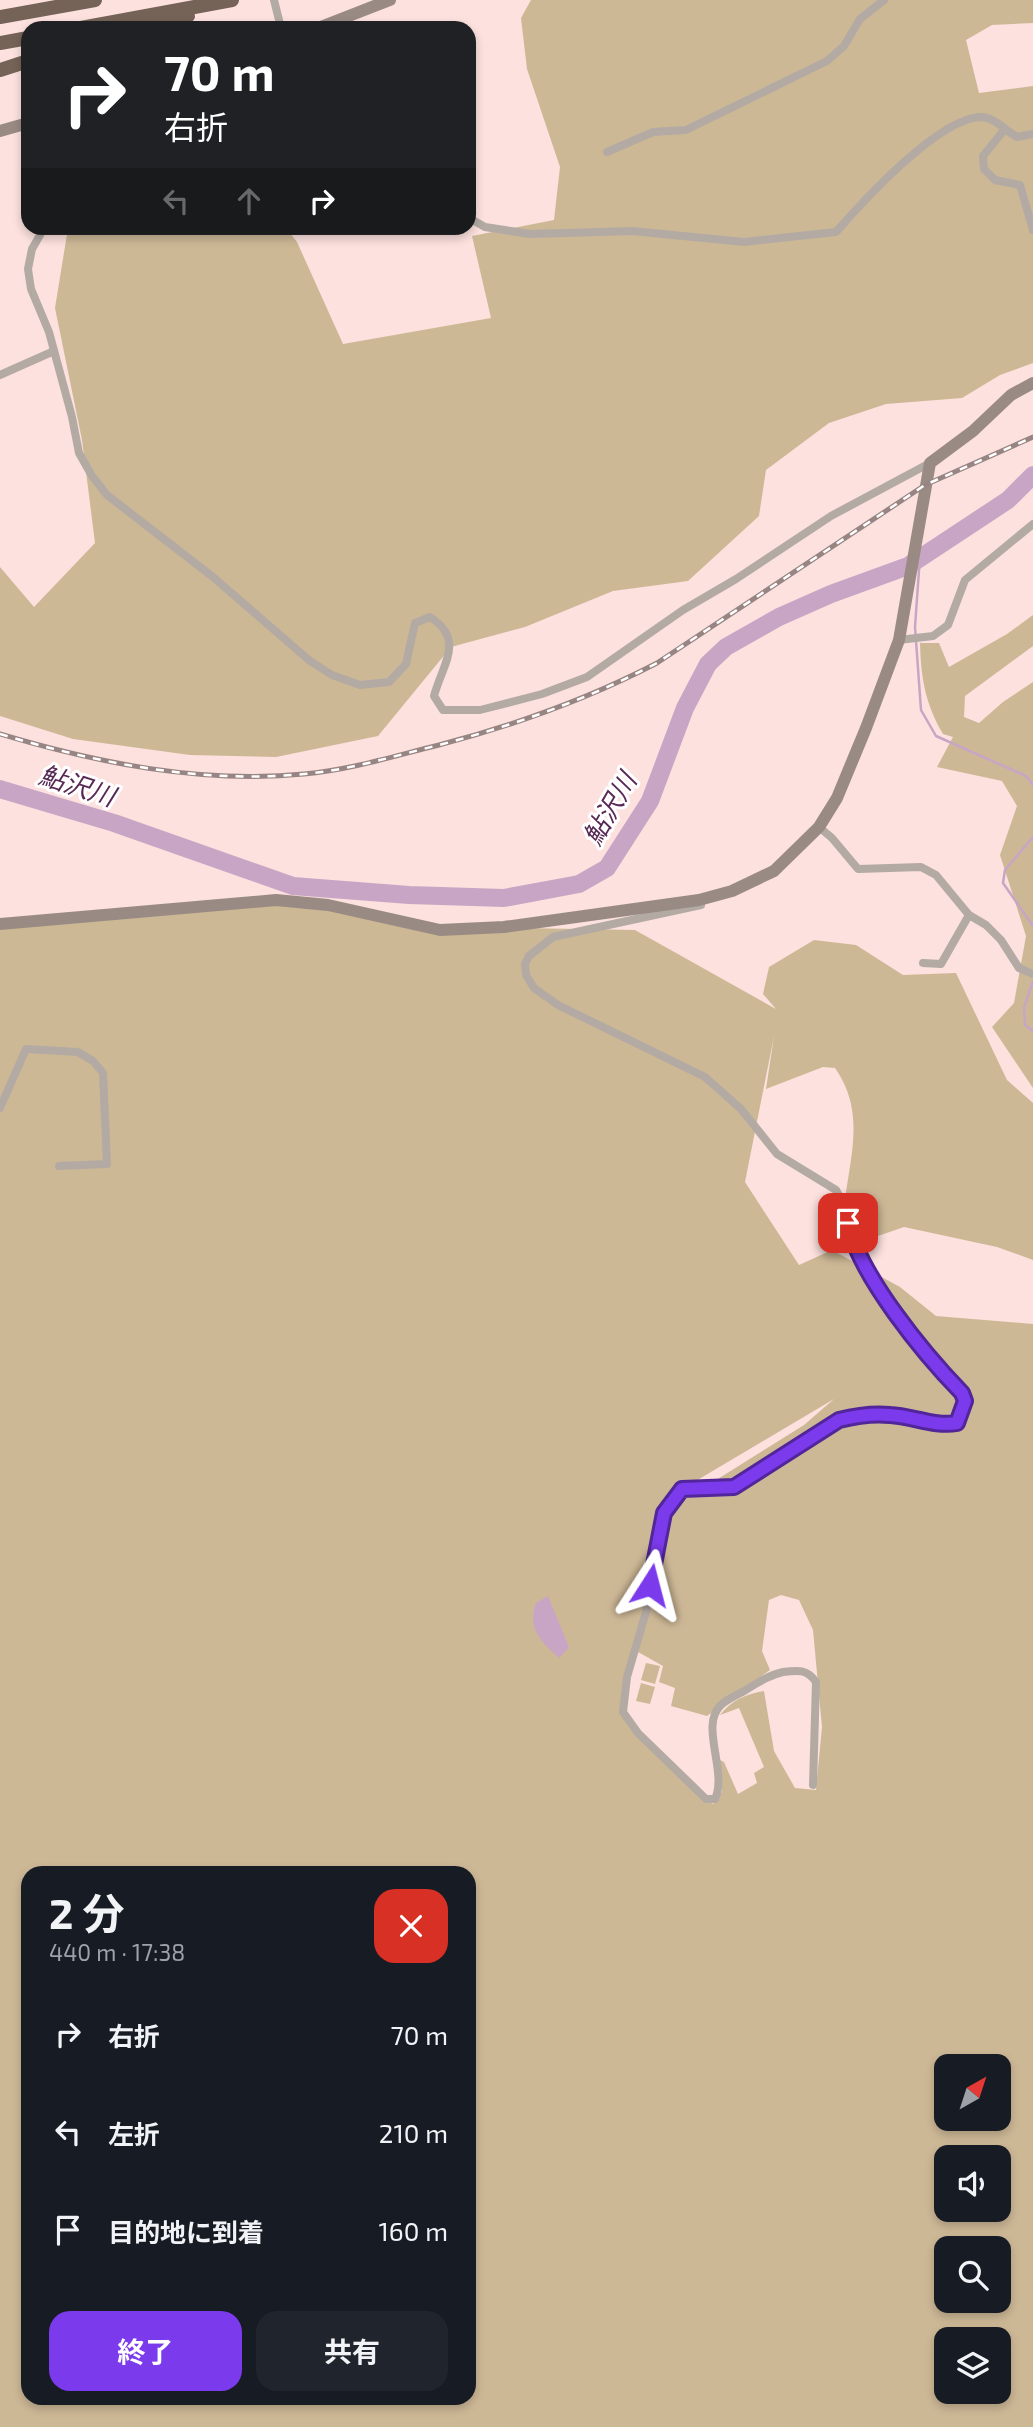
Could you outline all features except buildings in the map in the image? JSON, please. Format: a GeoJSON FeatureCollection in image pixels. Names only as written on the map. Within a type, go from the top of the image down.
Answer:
{"type":"FeatureCollection","features":[{"type":"Feature","properties":{"kind":"highway"},"geometry":{"type":"LineString","coordinates":[[0,15],[95,0]]}},
{"type":"Feature","properties":{"kind":"highway"},"geometry":{"type":"LineString","coordinates":[[119,21],[232,0]]}},
{"type":"Feature","properties":{"kind":"highway"},"geometry":{"type":"LineString","coordinates":[[172,21],[243,0]]}},
{"type":"Feature","properties":{"kind":"highway"},"geometry":{"type":"LineString","coordinates":[[0,43],[21,39]]}},
{"type":"Feature","properties":{"kind":"highway"},"geometry":{"type":"LineString","coordinates":[[0,70],[21,63]]}},
{"type":"Feature","properties":{"kind":"street"},"geometry":{"type":"LineString","coordinates":[[274,0],[280,21]]}},
{"type":"Feature","properties":{"kind":"street"},"geometry":{"type":"LineString","coordinates":[[336,21],[390,0]]}},
{"type":"Feature","properties":{"kind":"street"},"geometry":{"type":"LineString","coordinates":[[607,152],[653,132],[686,130],[827,61],[844,46],[860,19],[884,0]]}},
{"type":"Feature","properties":{"kind":"street"},"geometry":{"type":"LineString","coordinates":[[476,222],[485,228],[530,234],[632,231],[744,242],[836,232],[875,188],[958,121],[982,117],[995,120],[1004,130],[1017,137],[1033,134]]}},
{"type":"Feature","properties":{"kind":"street"},"geometry":{"type":"LineString","coordinates":[[0,131],[21,126]]}},
{"type":"Feature","properties":{"kind":"street"},"geometry":{"type":"LineString","coordinates":[[1004,130],[984,156],[984,169],[995,180],[1020,185],[1033,230]]}},
{"type":"Feature","properties":{"kind":"street"},"geometry":{"type":"LineString","coordinates":[[40,235],[32,249],[28,269],[31,289],[54,351],[79,453],[107,495],[213,577],[283,640],[331,676],[360,685],[389,682],[406,664],[415,623],[430,617],[443,626],[450,639],[449,662],[440,673],[434,696],[443,710],[480,710],[542,694],[587,677],[683,610],[736,579],[831,516],[930,463],[973,431],[1011,395],[1033,383]]}},
{"type":"Feature","properties":{"kind":"street"},"geometry":{"type":"LineString","coordinates":[[0,375],[54,351]]}},
{"type":"Feature","properties":{"kind":"street"},"geometry":{"type":"LineString","coordinates":[[813,1786],[816,1682],[811,1675],[799,1670],[773,1674],[722,1704],[715,1712],[712,1726],[720,1788],[715,1799],[706,1799],[626,1721],[622,1699],[646,1612],[664,1513],[682,1489],[734,1487],[839,1420],[854,1416],[890,1415],[957,1423],[965,1401],[886,1300],[859,1259],[852,1242],[844,1205],[836,1190],[777,1154],[741,1109],[705,1077],[543,996],[527,975],[525,964],[540,945],[553,937],[702,905],[732,891],[774,871],[818,827],[837,798],[899,640],[930,463]]}},
{"type":"Feature","properties":{"kind":"street"},"geometry":{"type":"LineString","coordinates":[[899,640],[933,636],[947,625],[965,580],[1033,524]]}},
{"type":"Feature","properties":{"kind":"street"},"geometry":{"type":"LineString","coordinates":[[818,827],[832,838],[858,869],[921,867],[936,875],[968,915],[994,932],[1019,968],[1033,974]]}},
{"type":"Feature","properties":{"kind":"street"},"geometry":{"type":"LineString","coordinates":[[0,924],[275,900],[328,905],[440,930],[504,927],[611,913],[699,900],[732,891]]}},
{"type":"Feature","properties":{"kind":"street"},"geometry":{"type":"LineString","coordinates":[[923,963],[942,964],[968,915]]}},
{"type":"Feature","properties":{"kind":"street"},"geometry":{"type":"LineString","coordinates":[[0,1108],[26,1049],[78,1052],[93,1061],[103,1073],[107,1164],[59,1166]]}},
{"type":"Feature","properties":{"kind":"shaded area"},"geometry":{"type":"Polygon","coordinates":[[[531,0],[1033,0],[1033,23],[992,25],[966,40],[979,93],[1033,86],[1033,363],[1000,375],[962,398],[886,404],[829,423],[766,470],[759,516],[688,581],[613,591],[525,627],[451,647],[378,736],[276,757],[190,755],[73,739],[0,716],[0,567],[34,607],[95,543],[82,440],[55,308],[67,235],[292,235],[343,344],[491,318],[472,236],[554,220],[560,167],[527,69],[521,18],[531,0]]]}},
{"type":"Feature","properties":{"kind":"shaded area"},"geometry":{"type":"Polygon","coordinates":[[[1033,615],[1033,646],[965,696],[964,717],[979,723],[1003,702],[1033,682],[1033,1088],[992,1027],[1014,1003],[1026,936],[1000,855],[1017,806],[1002,781],[937,767],[953,737],[943,734],[928,701],[921,668],[920,643],[939,643],[949,667],[1007,634],[1033,615]]]}},
{"type":"Feature","properties":{"kind":"shaded area"},"geometry":{"type":"Polygon","coordinates":[[[292,902],[421,926],[635,930],[776,1009],[763,994],[769,967],[814,940],[856,945],[903,975],[956,973],[1007,1080],[1033,1103],[1033,1260],[997,1247],[904,1227],[875,1237],[845,1200],[854,1132],[850,1100],[844,1084],[835,1068],[823,1067],[766,1089],[774,1036],[745,1182],[799,1265],[832,1250],[900,1287],[936,1316],[1033,1324],[1033,2427],[0,2427],[0,920],[292,902]],[[834,1399],[684,1488],[705,1487],[804,1425],[834,1399]],[[781,1595],[769,1600],[762,1651],[770,1670],[707,1716],[671,1706],[675,1688],[659,1682],[663,1666],[638,1652],[628,1677],[626,1721],[713,1804],[722,1792],[718,1759],[724,1762],[738,1794],[757,1783],[754,1773],[764,1767],[739,1708],[720,1715],[740,1698],[764,1691],[774,1751],[795,1788],[816,1790],[822,1727],[813,1630],[799,1600],[781,1595]]]}},
{"type":"Feature","properties":{"kind":"shaded area"},"geometry":{"type":"Polygon","coordinates":[[[548,1596],[569,1647],[559,1658],[541,1640],[534,1627],[536,1603],[548,1596]]]}},
{"type":"Feature","properties":{"kind":"shaded area"},"geometry":{"type":"Polygon","coordinates":[[[646,1663],[660,1666],[655,1684],[641,1680],[646,1663]]]}},
{"type":"Feature","properties":{"kind":"shaded area"},"geometry":{"type":"Polygon","coordinates":[[[641,1683],[655,1687],[650,1704],[636,1701],[641,1683]]]}},
{"type":"Feature","properties":{"kind":"waterway","name":"鮎沢川"},"geometry":{"type":"LineString","coordinates":[[0,789],[114,823],[293,886],[409,895],[504,898],[579,884],[607,868],[650,801],[685,708],[708,664],[726,647],[779,617],[831,594],[908,566],[1008,500],[1033,475]]}},
{"type":"Feature","properties":{"kind":"waterway"},"geometry":{"type":"LineString","coordinates":[[920,556],[915,627],[921,710],[936,736],[1026,776],[1033,785]]}},
{"type":"Feature","properties":{"kind":"waterway"},"geometry":{"type":"LineString","coordinates":[[1033,837],[1005,870],[1003,883],[1033,926]]}},
{"type":"Feature","properties":{"kind":"waterway"},"geometry":{"type":"LineString","coordinates":[[1033,981],[1024,1008],[1025,1025],[1033,1031]]}},
{"type":"Feature","properties":{"kind":"railway"},"geometry":{"type":"LineString","coordinates":[[0,734],[112,762],[150,769],[227,776],[304,774],[338,769],[467,737],[577,700],[657,663],[925,485],[1033,437]]}},
{"type":"Feature","properties":{"kind":"route"},"geometry":{"type":"LineString","coordinates":[[650,1585],[660,1524],[674,1496],[682,1489],[734,1487],[763,1471],[792,1449],[839,1420],[854,1416],[890,1415],[957,1423],[965,1401],[962,1393],[946,1377],[886,1300],[859,1259],[848,1223]]}}]}
